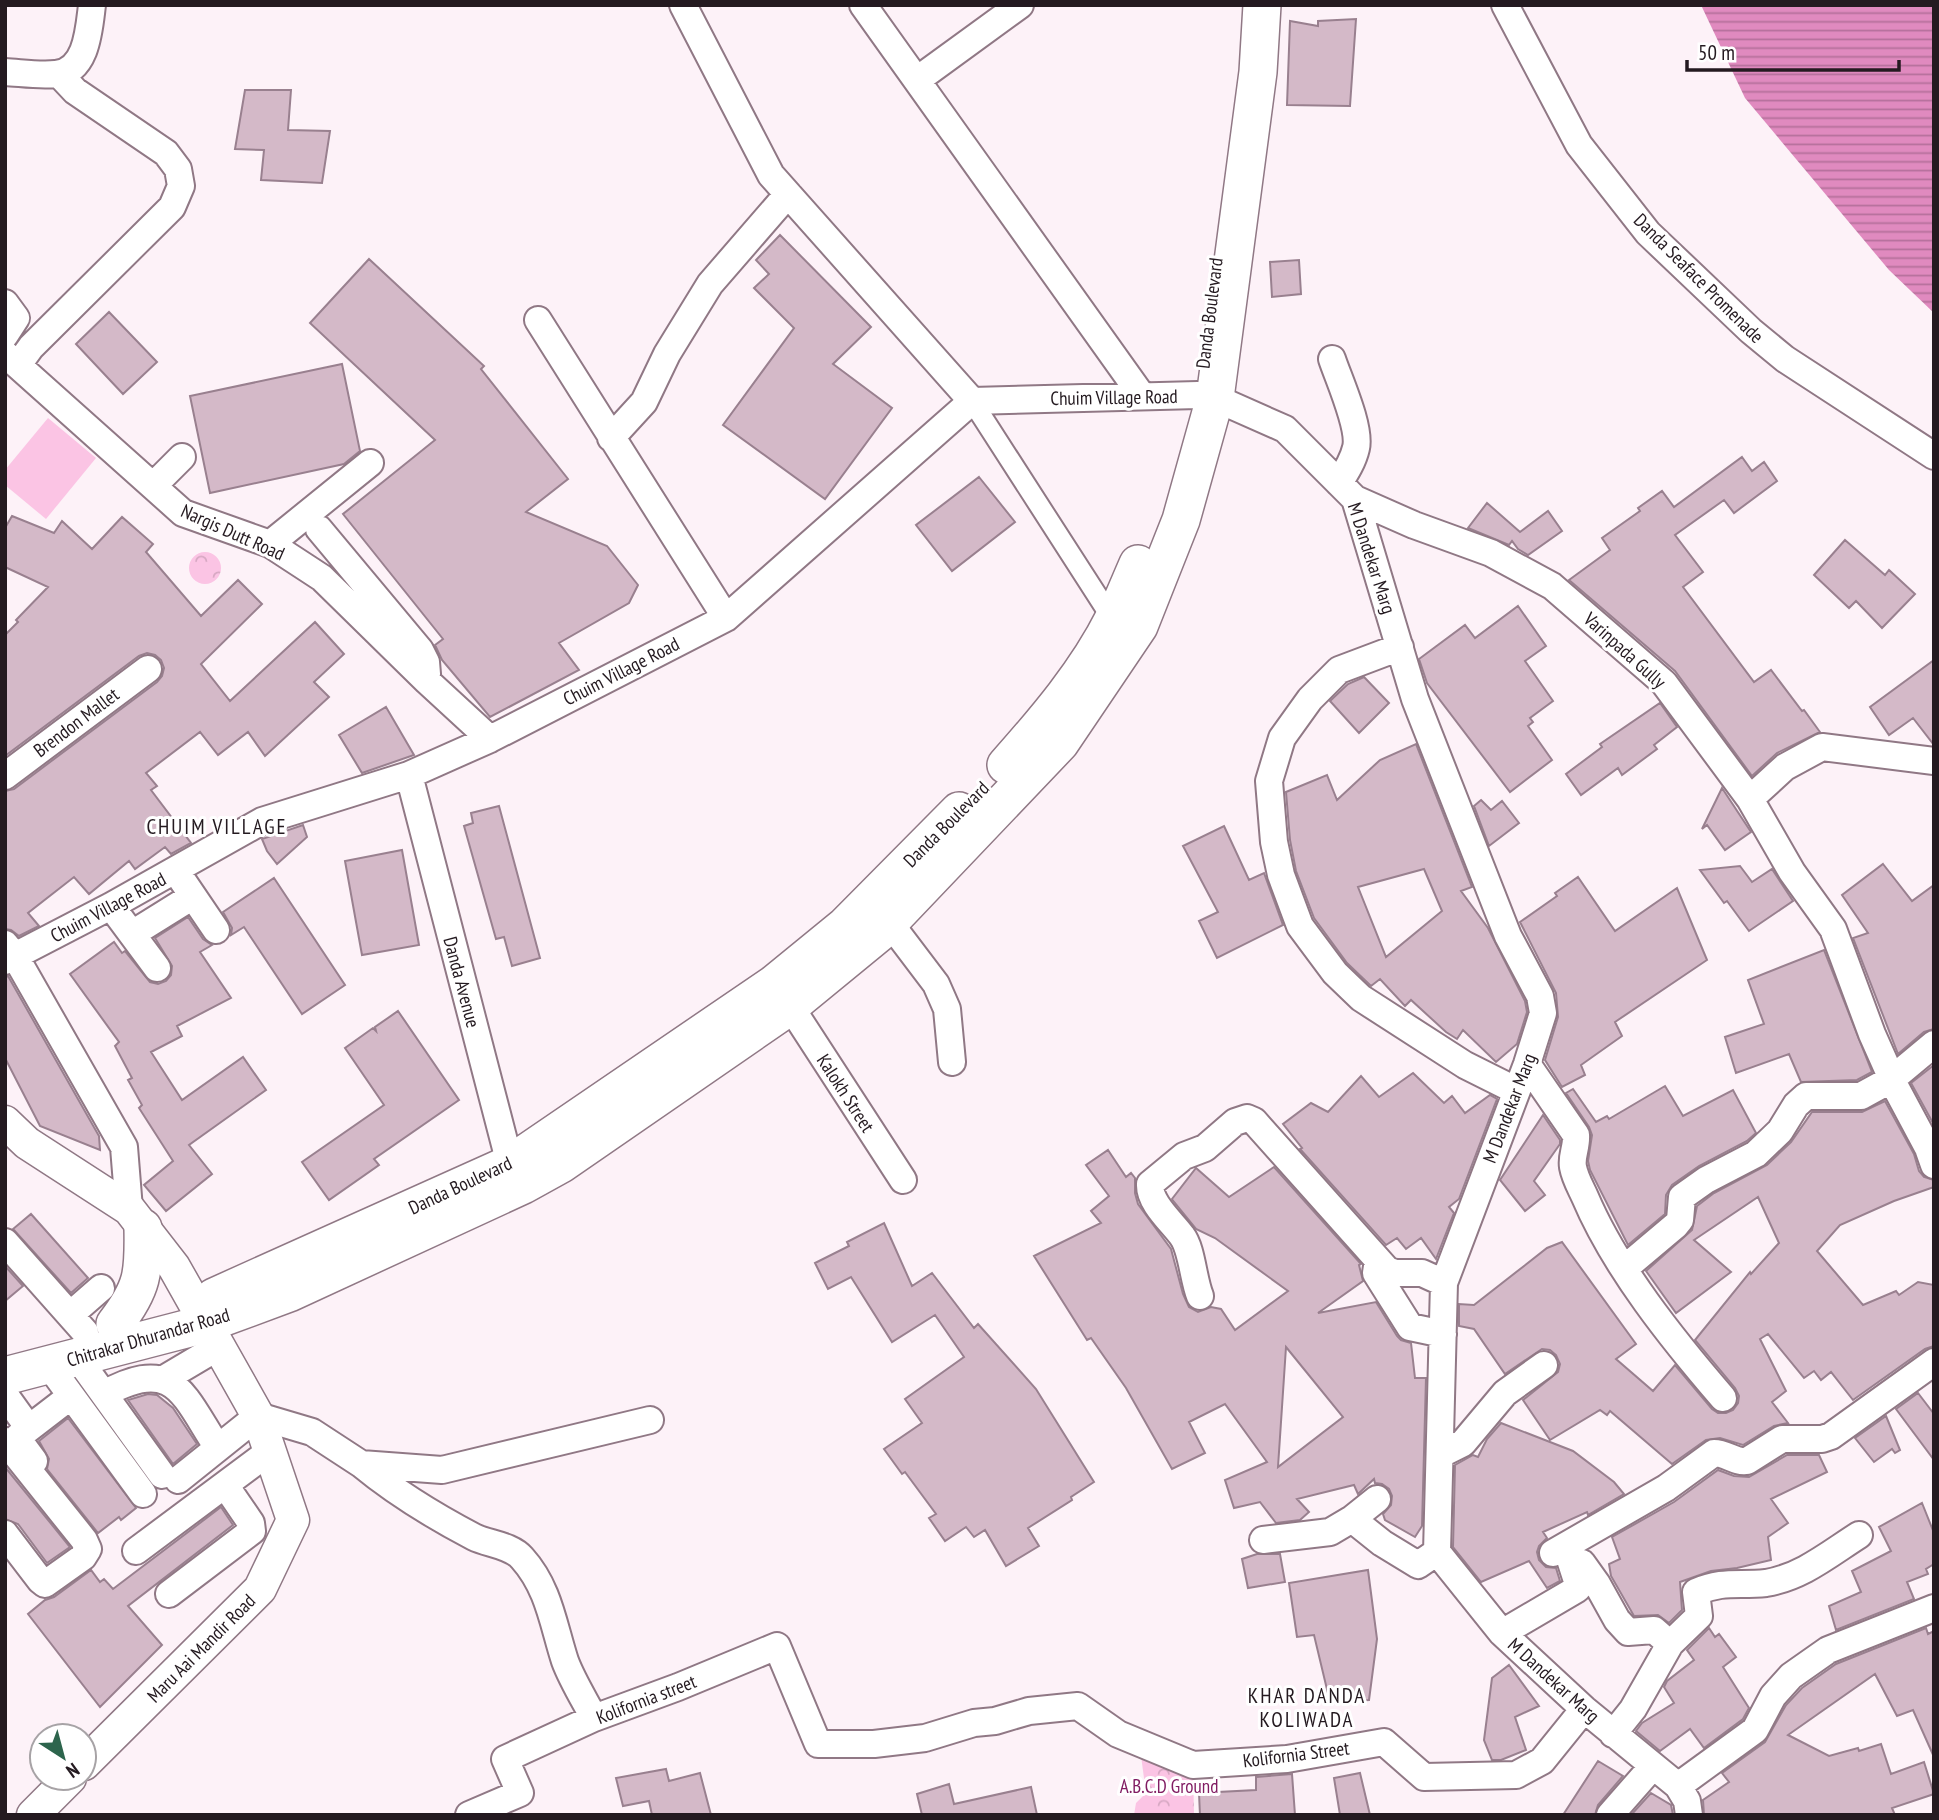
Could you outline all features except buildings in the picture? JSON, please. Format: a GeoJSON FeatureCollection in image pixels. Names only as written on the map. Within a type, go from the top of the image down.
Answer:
{"type":"FeatureCollection","features":[{"type":"Feature","properties":{"kind":"main road","name":"Danda Boulevard"},"geometry":{"type":"LineString","coordinates":[[1051,733],[1075,681],[1113,620],[1207,396],[1241,52],[1241,5]]}},
{"type":"Feature","properties":{"kind":"main road"},"geometry":{"type":"LineString","coordinates":[[5,1351],[79,1338],[206,1325],[386,1234],[516,1174],[561,1164],[692,1056],[890,922],[931,857],[1051,733],[1139,626],[1181,520],[1207,396],[1258,72],[1262,5]]}},
{"type":"Feature","properties":{"kind":"main road","name":"Danda Boulevard"},"geometry":{"type":"LineString","coordinates":[[782,995],[845,926],[931,857]]}},
{"type":"Feature","properties":{"kind":"main road"},"geometry":{"type":"LineString","coordinates":[[79,1338],[134,1301],[144,1262],[136,1218]]}},
{"type":"Feature","properties":{"kind":"main road","name":"Chitrakar Dhurandar Road"},"geometry":{"type":"LineString","coordinates":[[5,1376],[79,1338],[206,1325],[289,1293],[386,1234]]}},
{"type":"Feature","properties":{"kind":"street"},"geometry":{"type":"LineString","coordinates":[[5,72],[59,74],[75,65],[87,42],[92,5]]}},
{"type":"Feature","properties":{"kind":"street"},"geometry":{"type":"LineString","coordinates":[[683,5],[771,176],[972,401],[1113,620]]}},
{"type":"Feature","properties":{"kind":"street"},"geometry":{"type":"LineString","coordinates":[[863,5],[1142,396]]}},
{"type":"Feature","properties":{"kind":"street"},"geometry":{"type":"LineString","coordinates":[[917,80],[1020,5]]}},
{"type":"Feature","properties":{"kind":"street","name":"Danda Seaface Promenade"},"geometry":{"type":"LineString","coordinates":[[1504,5],[1579,145],[1648,233],[1751,331],[1785,359],[1934,456]]}},
{"type":"Feature","properties":{"kind":"street"},"geometry":{"type":"LineString","coordinates":[[11,360],[31,347],[172,207],[181,186],[178,169],[166,153],[75,91],[59,74]]}},
{"type":"Feature","properties":{"kind":"street"},"geometry":{"type":"LineString","coordinates":[[611,438],[644,402],[667,354],[710,284],[788,194]]}},
{"type":"Feature","properties":{"kind":"street"},"geometry":{"type":"LineString","coordinates":[[5,303],[16,318],[5,335]]}},
{"type":"Feature","properties":{"kind":"street"},"geometry":{"type":"LineString","coordinates":[[538,320],[726,618]]}},
{"type":"Feature","properties":{"kind":"street"},"geometry":{"type":"LineString","coordinates":[[1332,359],[1351,411],[1357,445],[1350,464],[1347,491]]}},
{"type":"Feature","properties":{"kind":"street","name":"Nargis Dutt Road"},"geometry":{"type":"LineString","coordinates":[[11,360],[183,513],[270,544],[322,578],[427,681],[491,739]]}},
{"type":"Feature","properties":{"kind":"street","name":"Chuim Village Road"},"geometry":{"type":"LineString","coordinates":[[136,1218],[124,1147],[9,954],[111,906],[262,821],[409,775],[491,739],[726,618],[972,401],[1207,396]]}},
{"type":"Feature","properties":{"kind":"street","name":"M Dandekar Marg"},"geometry":{"type":"LineString","coordinates":[[1207,396],[1285,429],[1347,491],[1415,699],[1503,924],[1540,996],[1543,1013],[1527,1064],[1444,1283],[1437,1552],[1502,1633],[1584,1709],[1678,1786]]}},
{"type":"Feature","properties":{"kind":"street"},"geometry":{"type":"LineString","coordinates":[[153,486],[182,457]]}},
{"type":"Feature","properties":{"kind":"street"},"geometry":{"type":"LineString","coordinates":[[270,544],[370,463]]}},
{"type":"Feature","properties":{"kind":"street","name":"Varinpada Gully"},"geometry":{"type":"LineString","coordinates":[[1347,491],[1414,525],[1491,553],[1552,586],[1664,683],[1750,799],[1792,872],[1832,929],[1872,1034],[1934,1165]]}},
{"type":"Feature","properties":{"kind":"street"},"geometry":{"type":"LineString","coordinates":[[319,529],[420,650],[426,662],[427,681]]}},
{"type":"Feature","properties":{"kind":"street"},"geometry":{"type":"LineString","coordinates":[[1399,647],[1339,670],[1310,698],[1282,737],[1269,780],[1274,842],[1281,875],[1300,926],[1335,973],[1361,998],[1446,1053],[1515,1090]]}},
{"type":"Feature","properties":{"kind":"street","name":"Brendon Mallet"},"geometry":{"type":"LineString","coordinates":[[5,776],[148,669]]}},
{"type":"Feature","properties":{"kind":"street"},"geometry":{"type":"LineString","coordinates":[[1750,799],[1785,768],[1822,747],[1934,761]]}},
{"type":"Feature","properties":{"kind":"street","name":"Danda Avenue"},"geometry":{"type":"LineString","coordinates":[[409,775],[516,1174]]}},
{"type":"Feature","properties":{"kind":"street"},"geometry":{"type":"LineString","coordinates":[[176,870],[216,930]]}},
{"type":"Feature","properties":{"kind":"street"},"geometry":{"type":"LineString","coordinates":[[132,934],[193,896]]}},
{"type":"Feature","properties":{"kind":"street"},"geometry":{"type":"LineString","coordinates":[[111,906],[157,968]]}},
{"type":"Feature","properties":{"kind":"street"},"geometry":{"type":"LineString","coordinates":[[890,922],[936,984],[947,1009],[952,1062]]}},
{"type":"Feature","properties":{"kind":"street","name":"Kalokh Street"},"geometry":{"type":"LineString","coordinates":[[782,995],[903,1180]]}},
{"type":"Feature","properties":{"kind":"street"},"geometry":{"type":"LineString","coordinates":[[1625,1268],[1676,1226],[1680,1220],[1682,1197],[1706,1180],[1756,1154],[1780,1131],[1796,1105],[1806,1096],[1861,1096],[1892,1079],[1934,1044]]}},
{"type":"Feature","properties":{"kind":"street"},"geometry":{"type":"LineString","coordinates":[[1527,1064],[1576,1135],[1577,1145],[1572,1164],[1594,1220],[1682,1350],[1723,1398]]}},
{"type":"Feature","properties":{"kind":"street"},"geometry":{"type":"LineString","coordinates":[[1200,1296],[1193,1278],[1188,1247],[1151,1195],[1150,1184],[1184,1156],[1205,1148],[1235,1122],[1247,1118],[1254,1121],[1391,1272],[1422,1273],[1444,1283]]}},
{"type":"Feature","properties":{"kind":"street","name":"Maru Aai Mandir Road"},"geometry":{"type":"LineString","coordinates":[[5,1122],[27,1143],[136,1218],[174,1267],[258,1416],[293,1520],[260,1589],[98,1751]]}},
{"type":"Feature","properties":{"kind":"street"},"geometry":{"type":"LineString","coordinates":[[5,1242],[79,1338],[104,1394],[170,1477],[218,1448],[258,1416],[312,1432],[361,1464],[388,1487],[442,1520],[484,1542],[520,1555],[542,1585],[566,1664],[594,1718]]}},
{"type":"Feature","properties":{"kind":"street"},"geometry":{"type":"LineString","coordinates":[[1378,1260],[1376,1273],[1407,1323],[1415,1329],[1443,1334]]}},
{"type":"Feature","properties":{"kind":"street"},"geometry":{"type":"LineString","coordinates":[[101,1288],[79,1338],[71,1396],[143,1494]]}},
{"type":"Feature","properties":{"kind":"street"},"geometry":{"type":"LineString","coordinates":[[164,1379],[206,1325]]}},
{"type":"Feature","properties":{"kind":"street"},"geometry":{"type":"LineString","coordinates":[[1563,1553],[1666,1488],[1714,1453],[1723,1453],[1742,1462],[1782,1439],[1822,1439],[1831,1436],[1934,1362]]}},
{"type":"Feature","properties":{"kind":"street"},"geometry":{"type":"LineString","coordinates":[[1441,1454],[1463,1443],[1505,1393],[1544,1365]]}},
{"type":"Feature","properties":{"kind":"street"},"geometry":{"type":"LineString","coordinates":[[104,1394],[123,1383],[140,1379],[164,1379],[180,1390],[218,1448]]}},
{"type":"Feature","properties":{"kind":"street"},"geometry":{"type":"LineString","coordinates":[[5,1395],[28,1427]]}},
{"type":"Feature","properties":{"kind":"street"},"geometry":{"type":"LineString","coordinates":[[71,1396],[19,1436],[20,1442],[92,1535]]}},
{"type":"Feature","properties":{"kind":"street"},"geometry":{"type":"LineString","coordinates":[[361,1464],[442,1470],[650,1420]]}},
{"type":"Feature","properties":{"kind":"street"},"geometry":{"type":"LineString","coordinates":[[5,1441],[84,1540],[88,1549],[83,1557],[45,1584],[5,1534]]}},
{"type":"Feature","properties":{"kind":"street"},"geometry":{"type":"LineString","coordinates":[[136,1551],[270,1451]]}},
{"type":"Feature","properties":{"kind":"street"},"geometry":{"type":"LineString","coordinates":[[169,1594],[252,1531],[251,1523],[225,1485]]}},
{"type":"Feature","properties":{"kind":"street"},"geometry":{"type":"LineString","coordinates":[[1262,1541],[1330,1532],[1377,1499]]}},
{"type":"Feature","properties":{"kind":"street"},"geometry":{"type":"LineString","coordinates":[[1352,1519],[1382,1543],[1418,1565],[1437,1552]]}},
{"type":"Feature","properties":{"kind":"street"},"geometry":{"type":"LineString","coordinates":[[1613,1734],[1633,1709],[1670,1644],[1699,1616],[1696,1592],[1714,1584],[1766,1583],[1801,1573],[1858,1535]]}},
{"type":"Feature","properties":{"kind":"street"},"geometry":{"type":"LineString","coordinates":[[1502,1633],[1577,1589],[1577,1581],[1563,1553]]}},
{"type":"Feature","properties":{"kind":"street"},"geometry":{"type":"LineString","coordinates":[[1563,1553],[1582,1563],[1617,1620],[1628,1632],[1654,1630],[1670,1644]]}},
{"type":"Feature","properties":{"kind":"street"},"geometry":{"type":"LineString","coordinates":[[1689,1815],[1687,1801],[1678,1786],[1755,1730],[1773,1696],[1791,1676],[1828,1650],[1934,1608]]}},
{"type":"Feature","properties":{"kind":"street","name":"Kolifornia street"},"geometry":{"type":"LineString","coordinates":[[469,1815],[520,1793],[505,1759],[594,1718],[777,1646],[818,1744]]}},
{"type":"Feature","properties":{"kind":"street","name":"Kolifornia Street"},"geometry":{"type":"LineString","coordinates":[[818,1744],[874,1744],[907,1740],[1029,1711],[1078,1706],[1118,1734],[1193,1765],[1287,1759],[1384,1742],[1424,1777],[1516,1775],[1542,1761],[1584,1709]]}},
{"type":"Feature","properties":{"kind":"street"},"geometry":{"type":"LineString","coordinates":[[1610,1815],[1653,1766]]}},
{"type":"Feature","properties":{"kind":"street"},"geometry":{"type":"LineString","coordinates":[[48,1810],[60,1792]]}},
{"type":"Feature","properties":{"kind":"green space"},"geometry":{"type":"Polygon","coordinates":[[[48,418],[96,458],[46,519],[5,485],[5,470],[48,418]]]}},
{"type":"Feature","properties":{"kind":"green space"},"geometry":{"type":"Polygon","coordinates":[[[205,552],[216,557],[221,568],[216,579],[205,584],[194,579],[189,568],[194,557],[205,552]]]}},
{"type":"Feature","properties":{"kind":"green space","name":"A.B.C.D Ground"},"geometry":{"type":"Polygon","coordinates":[[[1139,1741],[1193,1765],[1194,1815],[1134,1815],[1136,1803],[1146,1793],[1139,1741]]]}},
{"type":"Feature","properties":{"kind":"shaded area"},"geometry":{"type":"Polygon","coordinates":[[[1701,5],[1934,5],[1934,313],[1889,270],[1745,98],[1701,5]]]}},
{"type":"Feature","properties":{"kind":"district","name":"CHUIM VILLAGE"},"geometry":{"type":"Point","coordinates":[217,826]}},
{"type":"Feature","properties":{"kind":"district","name":"KHAR DANDA KOLIWADA"},"geometry":{"type":"Point","coordinates":[1307,1707]}}]}
